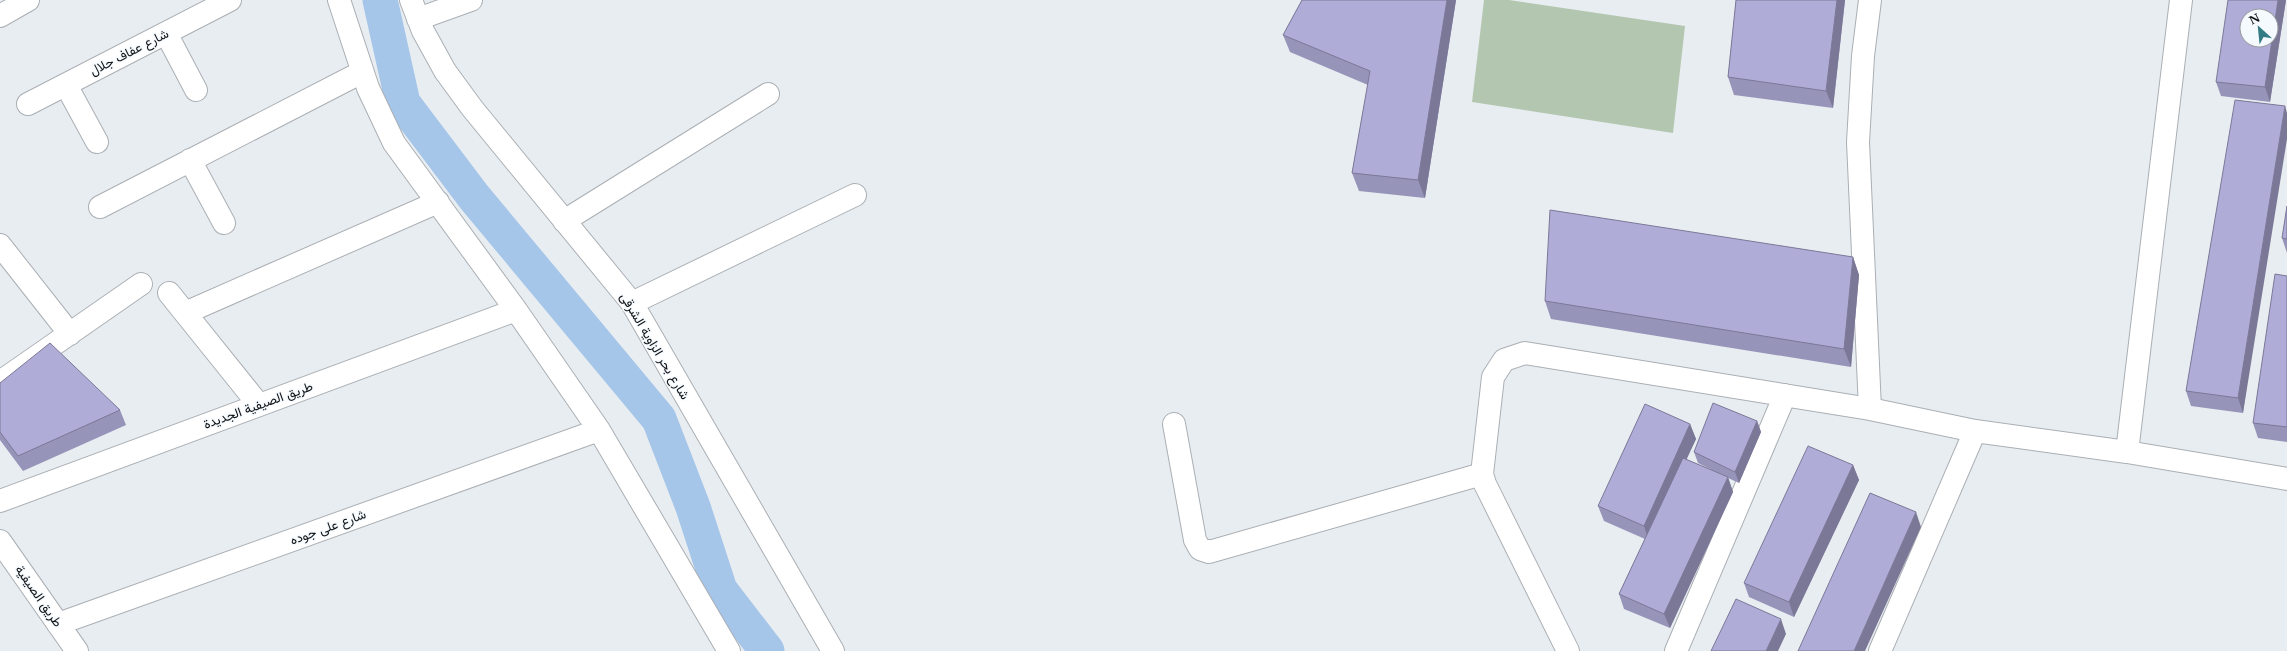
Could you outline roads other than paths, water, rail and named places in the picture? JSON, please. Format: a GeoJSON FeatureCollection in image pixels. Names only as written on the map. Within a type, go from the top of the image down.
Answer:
{"type":"FeatureCollection","features":[{"type":"Feature","properties":{"kind":"street"},"geometry":{"type":"LineString","coordinates":[[0,16],[28,0]]}},
{"type":"Feature","properties":{"kind":"street","name":"شارع عفاف جلال"},"geometry":{"type":"LineString","coordinates":[[28,104],[230,0]]}},
{"type":"Feature","properties":{"kind":"street"},"geometry":{"type":"LineString","coordinates":[[339,0],[368,88],[394,142],[516,310],[599,430],[729,651]]}},
{"type":"Feature","properties":{"kind":"street"},"geometry":{"type":"LineString","coordinates":[[415,9],[471,0]]}},
{"type":"Feature","properties":{"kind":"street"},"geometry":{"type":"LineString","coordinates":[[1870,0],[1863,56],[1858,142],[1870,409]]}},
{"type":"Feature","properties":{"kind":"street"},"geometry":{"type":"LineString","coordinates":[[2127,452],[2181,0]]}},
{"type":"Feature","properties":{"kind":"street","name":"شارع بحر الزاوية الشرقى"},"geometry":{"type":"LineString","coordinates":[[415,9],[445,71],[472,108],[632,303],[833,651]]}},
{"type":"Feature","properties":{"kind":"street"},"geometry":{"type":"LineString","coordinates":[[166,33],[196,90]]}},
{"type":"Feature","properties":{"kind":"street"},"geometry":{"type":"LineString","coordinates":[[100,207],[362,72]]}},
{"type":"Feature","properties":{"kind":"street"},"geometry":{"type":"LineString","coordinates":[[66,84],[97,142]]}},
{"type":"Feature","properties":{"kind":"street"},"geometry":{"type":"LineString","coordinates":[[564,221],[768,94]]}},
{"type":"Feature","properties":{"kind":"street"},"geometry":{"type":"LineString","coordinates":[[190,160],[224,223]]}},
{"type":"Feature","properties":{"kind":"street"},"geometry":{"type":"LineString","coordinates":[[632,303],[856,195]]}},
{"type":"Feature","properties":{"kind":"street"},"geometry":{"type":"LineString","coordinates":[[186,313],[438,202]]}},
{"type":"Feature","properties":{"kind":"street"},"geometry":{"type":"LineString","coordinates":[[0,245],[70,334]]}},
{"type":"Feature","properties":{"kind":"street"},"geometry":{"type":"LineString","coordinates":[[0,382],[141,284]]}},
{"type":"Feature","properties":{"kind":"street"},"geometry":{"type":"LineString","coordinates":[[169,293],[259,405]]}},
{"type":"Feature","properties":{"kind":"street","name":"طريق الصيفية الجديدة"},"geometry":{"type":"LineString","coordinates":[[0,501],[516,310]]}},
{"type":"Feature","properties":{"kind":"street"},"geometry":{"type":"LineString","coordinates":[[1568,651],[1485,484],[1482,474],[1493,377],[1504,360],[1525,353],[1785,394],[1870,409],[1975,431],[2127,452],[2287,479]]}},
{"type":"Feature","properties":{"kind":"street"},"geometry":{"type":"LineString","coordinates":[[1676,651],[1785,394]]}},
{"type":"Feature","properties":{"kind":"street"},"geometry":{"type":"LineString","coordinates":[[1174,424],[1195,540],[1200,549],[1209,552],[1482,474]]}},
{"type":"Feature","properties":{"kind":"street","name":"شارع على جوده"},"geometry":{"type":"LineString","coordinates":[[58,624],[599,430]]}},
{"type":"Feature","properties":{"kind":"street"},"geometry":{"type":"LineString","coordinates":[[1880,651],[1975,431]]}},
{"type":"Feature","properties":{"kind":"street","name":"طريق الصيفية"},"geometry":{"type":"LineString","coordinates":[[0,541],[77,651]]}},
{"type":"Feature","properties":{"kind":"waterway"},"geometry":{"type":"LineString","coordinates":[[380,0],[403,103],[474,197],[659,419],[693,507],[720,590],[767,651]]}}]}
